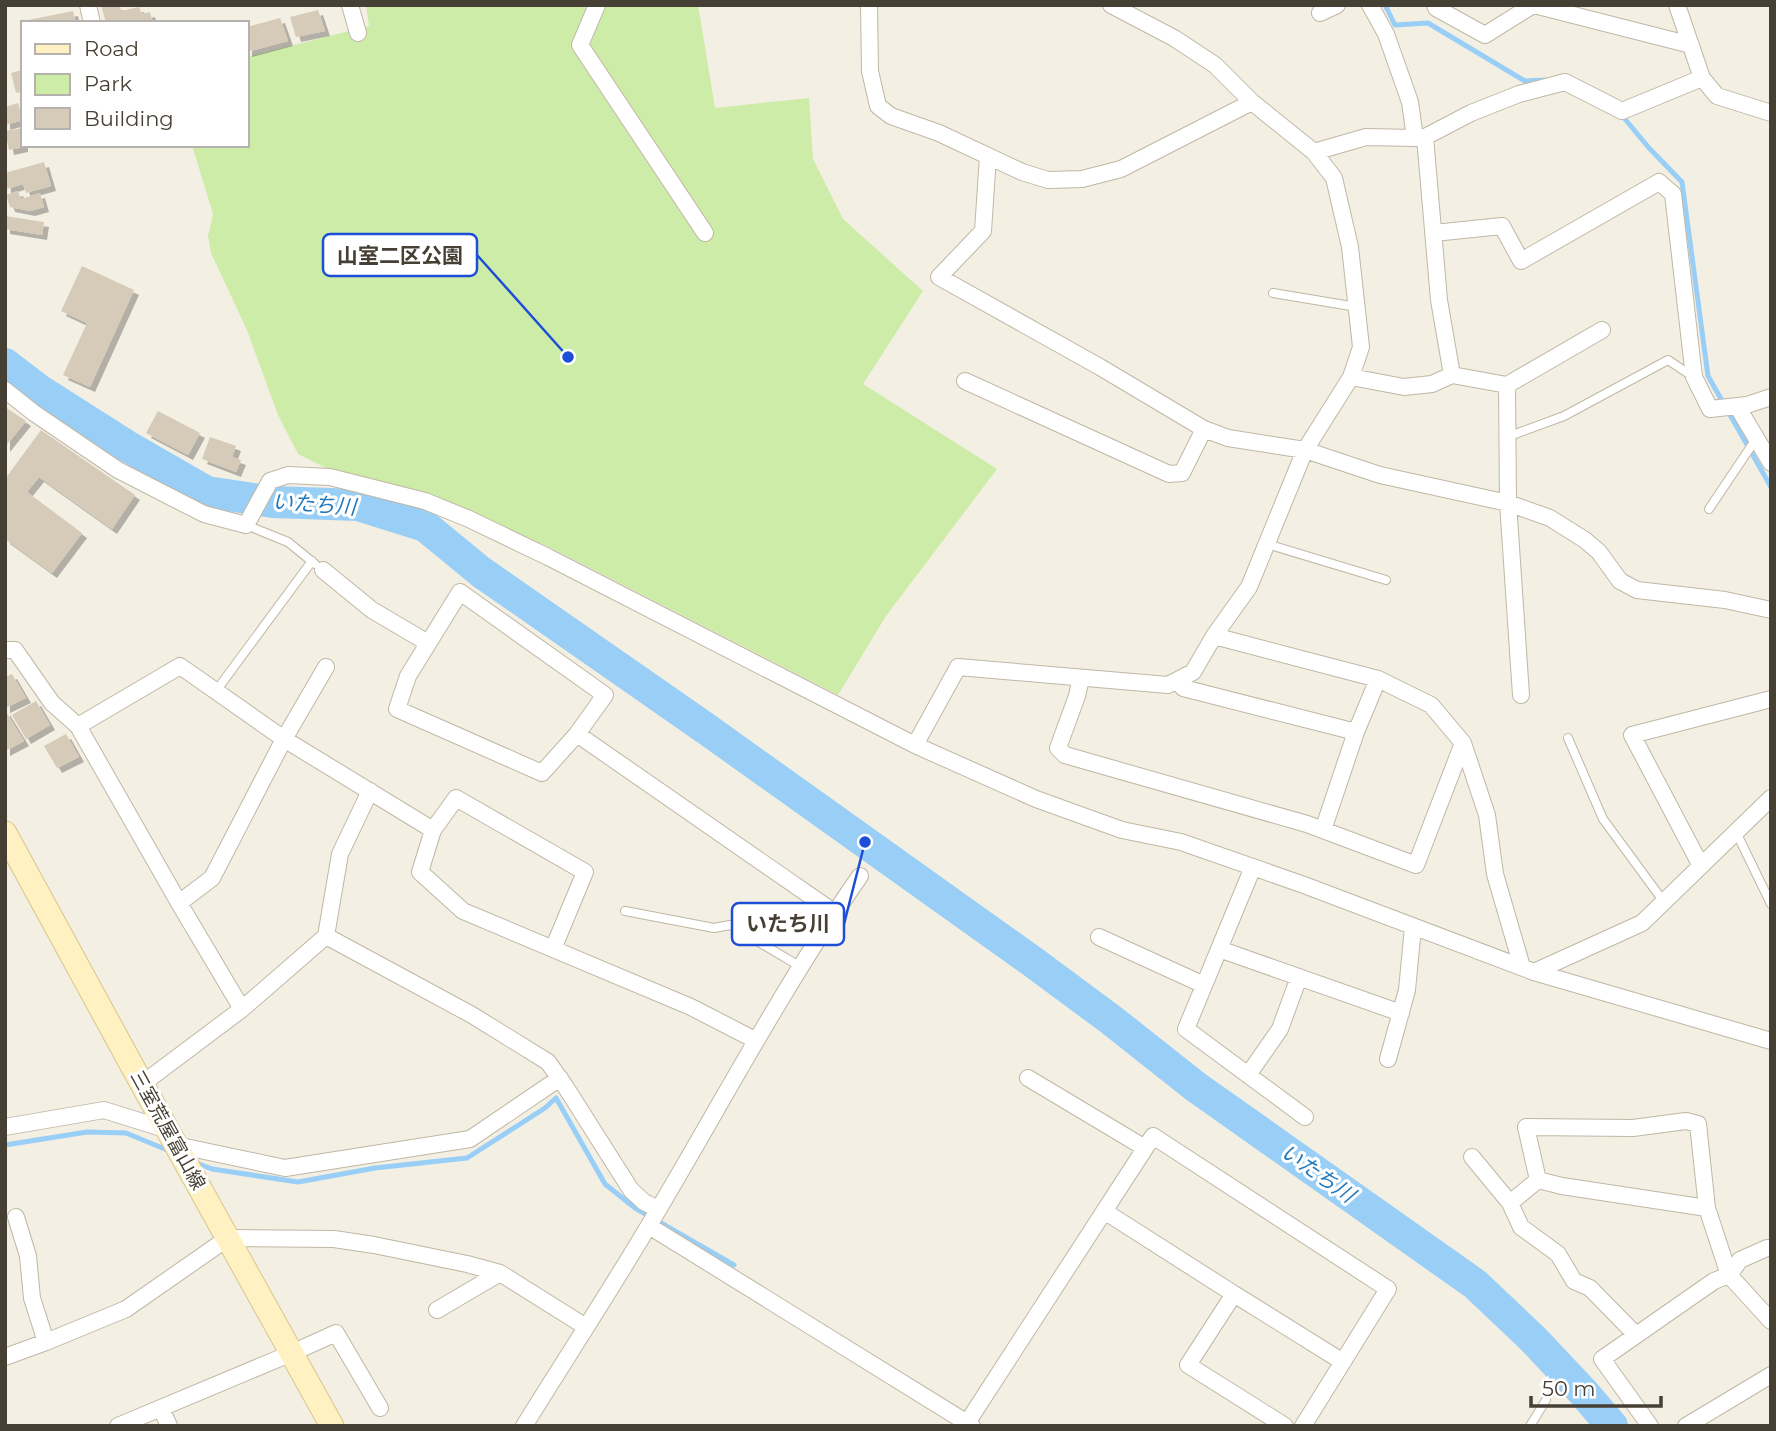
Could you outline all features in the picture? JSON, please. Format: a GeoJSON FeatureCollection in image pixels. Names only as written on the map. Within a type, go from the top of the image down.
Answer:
{"type":"FeatureCollection","features":[{"type":"Feature","properties":{"kind":"main road","name":"三室荒屋富山線"},"geometry":{"type":"LineString","coordinates":[[5,833],[332,1426]]}},
{"type":"Feature","properties":{"kind":"street"},"geometry":{"type":"LineString","coordinates":[[350,5],[358,33]]}},
{"type":"Feature","properties":{"kind":"street"},"geometry":{"type":"LineString","coordinates":[[597,5],[580,46],[705,233]]}},
{"type":"Feature","properties":{"kind":"street"},"geometry":{"type":"LineString","coordinates":[[869,5],[870,71],[878,106],[891,116],[939,132],[1022,172],[1048,180],[1082,179],[1121,169],[1252,102]]}},
{"type":"Feature","properties":{"kind":"street"},"geometry":{"type":"LineString","coordinates":[[915,746],[958,667],[1168,685],[1193,673],[1214,636],[1250,587],[1305,450],[1352,377],[1361,347],[1350,247],[1334,178],[1314,152],[1252,102],[1215,65],[1174,38],[1111,5]]}},
{"type":"Feature","properties":{"kind":"street"},"geometry":{"type":"LineString","coordinates":[[1320,13],[1337,5]]}},
{"type":"Feature","properties":{"kind":"street"},"geometry":{"type":"LineString","coordinates":[[1370,5],[1386,34],[1420,138],[1434,233],[1439,300],[1452,375]]}},
{"type":"Feature","properties":{"kind":"street"},"geometry":{"type":"LineString","coordinates":[[1435,5],[1485,35],[1534,5],[1691,45]]}},
{"type":"Feature","properties":{"kind":"street"},"geometry":{"type":"LineString","coordinates":[[1677,5],[1702,78],[1717,96],[1771,113]]}},
{"type":"Feature","properties":{"kind":"street"},"geometry":{"type":"LineString","coordinates":[[1314,152],[1366,137],[1420,138],[1519,94],[1565,82],[1622,111],[1702,78]]}},
{"type":"Feature","properties":{"kind":"street"},"geometry":{"type":"LineString","coordinates":[[988,156],[983,231],[939,276],[1204,429],[1228,438],[1305,450],[1380,475],[1508,503],[1549,518],[1585,540],[1599,552],[1620,581],[1637,590],[1725,600],[1771,610]]}},
{"type":"Feature","properties":{"kind":"street"},"geometry":{"type":"LineString","coordinates":[[1434,233],[1502,226],[1521,261],[1658,182],[1673,194],[1693,377],[1710,409],[1747,405],[1771,397]]}},
{"type":"Feature","properties":{"kind":"street"},"geometry":{"type":"LineString","coordinates":[[1352,377],[1404,387],[1432,384],[1452,375],[1507,385],[1602,330]]}},
{"type":"Feature","properties":{"kind":"street"},"geometry":{"type":"LineString","coordinates":[[965,380],[1169,474],[1182,473],[1204,429]]}},
{"type":"Feature","properties":{"kind":"street"},"geometry":{"type":"LineString","coordinates":[[1507,385],[1508,503],[1521,695]]}},
{"type":"Feature","properties":{"kind":"street"},"geometry":{"type":"LineString","coordinates":[[5,390],[118,470],[204,514],[246,525],[270,481],[288,475],[330,477],[425,501],[548,557],[915,746],[1036,799],[1122,830],[1181,842],[1253,867],[1528,970],[1771,1041]]}},
{"type":"Feature","properties":{"kind":"street"},"geometry":{"type":"LineString","coordinates":[[1737,406],[1771,463]]}},
{"type":"Feature","properties":{"kind":"street"},"geometry":{"type":"LineString","coordinates":[[317,565],[372,610],[428,643]]}},
{"type":"Feature","properties":{"kind":"street"},"geometry":{"type":"LineString","coordinates":[[460,592],[605,695],[577,734],[542,773],[397,709],[408,676],[428,643],[460,592]]}},
{"type":"Feature","properties":{"kind":"street"},"geometry":{"type":"LineString","coordinates":[[1214,636],[1378,679],[1431,705],[1463,743],[1487,815],[1495,874],[1528,970]]}},
{"type":"Feature","properties":{"kind":"street"},"geometry":{"type":"LineString","coordinates":[[5,650],[15,650],[52,703],[78,726],[178,903],[242,1009]]}},
{"type":"Feature","properties":{"kind":"street"},"geometry":{"type":"LineString","coordinates":[[78,726],[180,666],[284,739],[433,830]]}},
{"type":"Feature","properties":{"kind":"street"},"geometry":{"type":"LineString","coordinates":[[178,903],[212,878],[284,739],[326,667]]}},
{"type":"Feature","properties":{"kind":"street"},"geometry":{"type":"LineString","coordinates":[[1081,678],[1058,748],[1065,755],[1307,824],[1416,865],[1463,743]]}},
{"type":"Feature","properties":{"kind":"street"},"geometry":{"type":"LineString","coordinates":[[1323,830],[1356,732],[1378,679]]}},
{"type":"Feature","properties":{"kind":"street"},"geometry":{"type":"LineString","coordinates":[[1179,680],[1183,688],[1356,732]]}},
{"type":"Feature","properties":{"kind":"street"},"geometry":{"type":"LineString","coordinates":[[1701,866],[1632,735],[1771,699]]}},
{"type":"Feature","properties":{"kind":"street"},"geometry":{"type":"LineString","coordinates":[[577,734],[835,913]]}},
{"type":"Feature","properties":{"kind":"street"},"geometry":{"type":"LineString","coordinates":[[142,1084],[242,1009],[326,936],[340,854],[370,791]]}},
{"type":"Feature","properties":{"kind":"street"},"geometry":{"type":"LineString","coordinates":[[553,949],[585,872],[456,798],[433,830],[420,872],[463,911],[553,949],[691,1007],[755,1040]]}},
{"type":"Feature","properties":{"kind":"street"},"geometry":{"type":"LineString","coordinates":[[1528,970],[1642,923],[1771,798]]}},
{"type":"Feature","properties":{"kind":"street"},"geometry":{"type":"LineString","coordinates":[[1253,867],[1186,1029],[1305,1117]]}},
{"type":"Feature","properties":{"kind":"street"},"geometry":{"type":"LineString","coordinates":[[524,1426],[649,1226],[755,1040],[860,876]]}},
{"type":"Feature","properties":{"kind":"street"},"geometry":{"type":"LineString","coordinates":[[1388,1059],[1407,990],[1413,927]]}},
{"type":"Feature","properties":{"kind":"street"},"geometry":{"type":"LineString","coordinates":[[326,936],[472,1015],[548,1062],[631,1190],[644,1202],[658,1209]]}},
{"type":"Feature","properties":{"kind":"street"},"geometry":{"type":"LineString","coordinates":[[1099,937],[1204,985]]}},
{"type":"Feature","properties":{"kind":"street"},"geometry":{"type":"LineString","coordinates":[[1219,949],[1401,1013]]}},
{"type":"Feature","properties":{"kind":"street"},"geometry":{"type":"LineString","coordinates":[[1248,1075],[1280,1029],[1299,977]]}},
{"type":"Feature","properties":{"kind":"street"},"geometry":{"type":"LineString","coordinates":[[5,1127],[104,1110],[172,1138],[285,1168],[470,1139],[559,1078]]}},
{"type":"Feature","properties":{"kind":"street"},"geometry":{"type":"LineString","coordinates":[[1028,1078],[1146,1147]]}},
{"type":"Feature","properties":{"kind":"street"},"geometry":{"type":"LineString","coordinates":[[1538,1180],[1526,1127],[1633,1128],[1686,1121],[1698,1124],[1707,1208],[1729,1275],[1771,1321]]}},
{"type":"Feature","properties":{"kind":"street"},"geometry":{"type":"LineString","coordinates":[[649,1226],[968,1425],[1153,1136],[1388,1289],[1303,1426]]}},
{"type":"Feature","properties":{"kind":"street"},"geometry":{"type":"LineString","coordinates":[[1472,1157],[1510,1203],[1521,1227],[1558,1254],[1574,1281],[1590,1288],[1636,1335]]}},
{"type":"Feature","properties":{"kind":"street"},"geometry":{"type":"LineString","coordinates":[[1510,1203],[1538,1180]]}},
{"type":"Feature","properties":{"kind":"street"},"geometry":{"type":"LineString","coordinates":[[1538,1180],[1707,1208]]}},
{"type":"Feature","properties":{"kind":"street"},"geometry":{"type":"LineString","coordinates":[[1104,1211],[1343,1362]]}},
{"type":"Feature","properties":{"kind":"street"},"geometry":{"type":"LineString","coordinates":[[16,1217],[29,1256],[32,1298],[46,1342]]}},
{"type":"Feature","properties":{"kind":"street"},"geometry":{"type":"LineString","coordinates":[[5,1357],[126,1309],[228,1238],[334,1239],[467,1264],[500,1273],[586,1327]]}},
{"type":"Feature","properties":{"kind":"street"},"geometry":{"type":"LineString","coordinates":[[1650,1426],[1602,1359],[1714,1281],[1729,1275],[1740,1260],[1771,1248]]}},
{"type":"Feature","properties":{"kind":"street"},"geometry":{"type":"LineString","coordinates":[[437,1311],[500,1273]]}},
{"type":"Feature","properties":{"kind":"street"},"geometry":{"type":"LineString","coordinates":[[1234,1294],[1188,1365],[1285,1426]]}},
{"type":"Feature","properties":{"kind":"street"},"geometry":{"type":"LineString","coordinates":[[118,1426],[336,1333],[380,1408]]}},
{"type":"Feature","properties":{"kind":"street"},"geometry":{"type":"LineString","coordinates":[[1686,1426],[1771,1375]]}},
{"type":"Feature","properties":{"kind":"street"},"geometry":{"type":"LineString","coordinates":[[161,1408],[169,1426]]}},
{"type":"Feature","properties":{"kind":"lane"},"geometry":{"type":"LineString","coordinates":[[1273,293],[1357,307]]}},
{"type":"Feature","properties":{"kind":"lane"},"geometry":{"type":"LineString","coordinates":[[1507,437],[1564,416],[1668,360],[1693,377]]}},
{"type":"Feature","properties":{"kind":"lane"},"geometry":{"type":"LineString","coordinates":[[1709,509],[1756,439]]}},
{"type":"Feature","properties":{"kind":"lane"},"geometry":{"type":"LineString","coordinates":[[216,691],[317,565],[288,542],[246,525]]}},
{"type":"Feature","properties":{"kind":"lane"},"geometry":{"type":"LineString","coordinates":[[1267,544],[1386,580]]}},
{"type":"Feature","properties":{"kind":"lane"},"geometry":{"type":"LineString","coordinates":[[1568,738],[1603,819],[1664,902]]}},
{"type":"Feature","properties":{"kind":"lane"},"geometry":{"type":"LineString","coordinates":[[1736,832],[1771,904]]}},
{"type":"Feature","properties":{"kind":"lane"},"geometry":{"type":"LineString","coordinates":[[625,911],[714,928],[730,925],[801,967]]}},
{"type":"Feature","properties":{"kind":"lane"},"geometry":{"type":"LineString","coordinates":[[1530,1426],[1546,1400]]}},
{"type":"Feature","properties":{"kind":"green space"},"geometry":{"type":"Polygon","coordinates":[[[366,5],[698,5],[715,108],[809,98],[813,159],[843,219],[923,291],[863,384],[997,469],[886,616],[838,695],[551,548],[423,492],[326,468],[298,454],[278,415],[247,330],[211,253],[208,236],[213,214],[193,147],[248,147],[248,57],[369,26],[366,5]]]}},
{"type":"Feature","properties":{"kind":"building"},"geometry":{"type":"Polygon","coordinates":[[[101,5],[120,5],[121,11],[139,7],[142,14],[150,12],[152,21],[105,21],[101,5]]]}},
{"type":"Feature","properties":{"kind":"building"},"geometry":{"type":"Polygon","coordinates":[[[318,10],[325,31],[296,37],[290,17],[318,10]]]}},
{"type":"Feature","properties":{"kind":"building"},"geometry":{"type":"Polygon","coordinates":[[[73,11],[76,21],[28,21],[73,11]]]}},
{"type":"Feature","properties":{"kind":"building"},"geometry":{"type":"Polygon","coordinates":[[[280,18],[288,41],[248,52],[248,27],[280,18]]]}},
{"type":"Feature","properties":{"kind":"building"},"geometry":{"type":"Polygon","coordinates":[[[21,70],[21,92],[16,93],[11,73],[21,70]]]}},
{"type":"Feature","properties":{"kind":"building"},"geometry":{"type":"Polygon","coordinates":[[[18,103],[21,121],[5,125],[5,107],[18,103]]]}},
{"type":"Feature","properties":{"kind":"building"},"geometry":{"type":"Polygon","coordinates":[[[21,128],[23,147],[9,150],[5,131],[21,128]]]}},
{"type":"Feature","properties":{"kind":"building"},"geometry":{"type":"Polygon","coordinates":[[[44,162],[51,186],[26,193],[23,184],[6,189],[5,173],[44,162]]]}},
{"type":"Feature","properties":{"kind":"building"},"geometry":{"type":"Polygon","coordinates":[[[18,191],[21,199],[40,193],[44,207],[30,211],[10,207],[6,195],[18,191]]]}},
{"type":"Feature","properties":{"kind":"building"},"geometry":{"type":"Polygon","coordinates":[[[5,216],[44,222],[42,235],[5,229],[5,216]]]}},
{"type":"Feature","properties":{"kind":"building"},"geometry":{"type":"Polygon","coordinates":[[[82,266],[134,290],[90,387],[63,375],[87,323],[61,311],[82,266]]]}},
{"type":"Feature","properties":{"kind":"building"},"geometry":{"type":"Polygon","coordinates":[[[5,407],[26,421],[5,447],[5,407]]]}},
{"type":"Feature","properties":{"kind":"building"},"geometry":{"type":"Polygon","coordinates":[[[158,411],[200,433],[188,455],[146,433],[158,411]]]}},
{"type":"Feature","properties":{"kind":"building"},"geometry":{"type":"Polygon","coordinates":[[[41,430],[135,495],[112,529],[39,477],[27,492],[82,533],[52,573],[5,539],[5,479],[41,430]]]}},
{"type":"Feature","properties":{"kind":"building"},"geometry":{"type":"Polygon","coordinates":[[[210,437],[236,446],[232,457],[241,460],[236,472],[202,459],[210,437]]]}},
{"type":"Feature","properties":{"kind":"building"},"geometry":{"type":"Polygon","coordinates":[[[12,674],[26,698],[5,708],[5,677],[12,674]]]}},
{"type":"Feature","properties":{"kind":"building"},"geometry":{"type":"Polygon","coordinates":[[[36,701],[50,725],[26,739],[12,715],[36,701]]]}},
{"type":"Feature","properties":{"kind":"building"},"geometry":{"type":"Polygon","coordinates":[[[5,710],[24,741],[5,751],[5,710]]]}},
{"type":"Feature","properties":{"kind":"building"},"geometry":{"type":"Polygon","coordinates":[[[66,734],[79,757],[57,768],[44,746],[66,734]]]}},
{"type":"Feature","properties":{"kind":"waterway"},"geometry":{"type":"LineString","coordinates":[[1385,5],[1395,25],[1428,23],[1525,81],[1545,80]]}},
{"type":"Feature","properties":{"kind":"waterway"},"geometry":{"type":"LineString","coordinates":[[1620,113],[1682,182],[1708,376],[1771,487]]}},
{"type":"Feature","properties":{"kind":"waterway","name":"いたち川"},"geometry":{"type":"LineString","coordinates":[[5,364],[39,390],[127,446],[207,492],[273,502],[358,505],[425,526],[481,572],[1033,962],[1196,1087],[1475,1284],[1533,1339],[1612,1426]]}},
{"type":"Feature","properties":{"kind":"waterway"},"geometry":{"type":"LineString","coordinates":[[194,1162],[212,1169],[298,1182],[375,1168],[467,1158],[545,1108],[556,1098],[605,1184],[635,1208],[734,1265]]}},
{"type":"Feature","properties":{"kind":"waterway"},"geometry":{"type":"LineString","coordinates":[[5,1145],[87,1132],[126,1133],[172,1152]]}},
{"type":"Feature","properties":{"kind":"place","name":"山室二区公園"},"geometry":{"type":"Point","coordinates":[568,357]}},
{"type":"Feature","properties":{"kind":"place","name":"いたち川"},"geometry":{"type":"Point","coordinates":[865,842]}}]}
